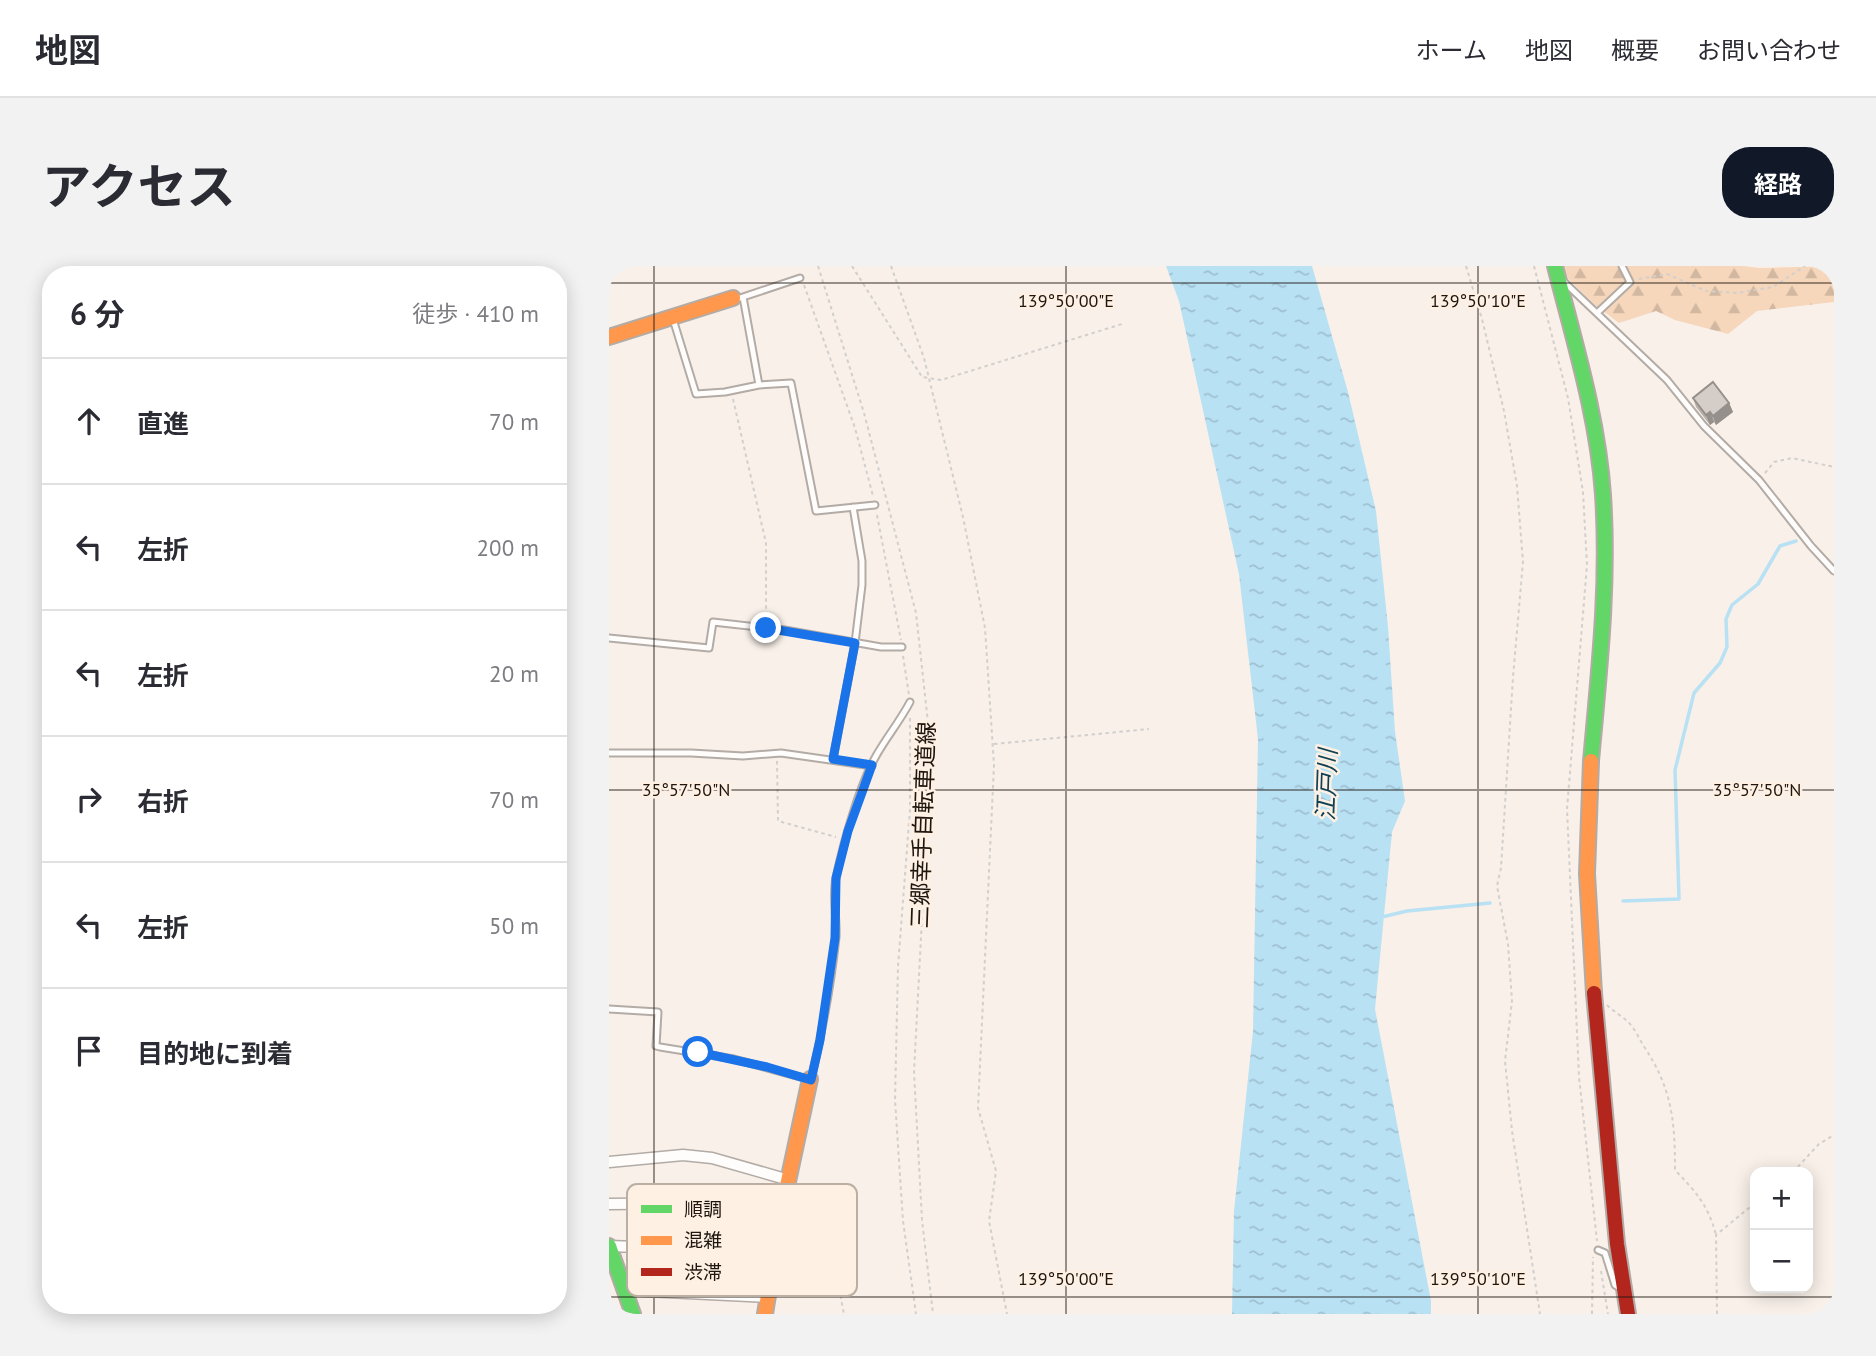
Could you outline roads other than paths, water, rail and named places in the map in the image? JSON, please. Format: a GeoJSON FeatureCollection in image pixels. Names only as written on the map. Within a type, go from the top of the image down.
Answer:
{"type":"FeatureCollection","features":[{"type":"Feature","properties":{"kind":"street"},"geometry":{"type":"LineString","coordinates":[[1556,271],[1591,411],[1603,493],[1606,541],[1605,606],[1587,827],[1592,989],[1617,1244],[1628,1314]]}},
{"type":"Feature","properties":{"kind":"street"},"geometry":{"type":"LineString","coordinates":[[609,337],[738,297]]}},
{"type":"Feature","properties":{"kind":"street"},"geometry":{"type":"LineString","coordinates":[[788,1184],[810,1079]]}},
{"type":"Feature","properties":{"kind":"street"},"geometry":{"type":"LineString","coordinates":[[609,1162],[683,1155],[702,1157],[789,1180]]}},
{"type":"Feature","properties":{"kind":"street"},"geometry":{"type":"LineString","coordinates":[[609,1204],[627,1204]]}},
{"type":"Feature","properties":{"kind":"street"},"geometry":{"type":"LineString","coordinates":[[627,1247],[609,1246],[633,1314]]}},
{"type":"Feature","properties":{"kind":"street"},"geometry":{"type":"LineString","coordinates":[[748,1296],[768,1297],[765,1314]]}},
{"type":"Feature","properties":{"kind":"lane"},"geometry":{"type":"LineString","coordinates":[[1597,313],[1630,282],[1622,266]]}},
{"type":"Feature","properties":{"kind":"lane"},"geometry":{"type":"LineString","coordinates":[[1556,271],[1667,380],[1704,426],[1759,480],[1811,547],[1834,571]]}},
{"type":"Feature","properties":{"kind":"lane"},"geometry":{"type":"LineString","coordinates":[[759,385],[738,297],[800,278]]}},
{"type":"Feature","properties":{"kind":"lane"},"geometry":{"type":"LineString","coordinates":[[672,317],[696,394],[791,383],[816,511],[875,505]]}},
{"type":"Feature","properties":{"kind":"lane"},"geometry":{"type":"LineString","coordinates":[[833,759],[855,643],[863,570],[853,507]]}},
{"type":"Feature","properties":{"kind":"lane"},"geometry":{"type":"LineString","coordinates":[[609,638],[709,648],[713,622],[881,647],[902,646]]}},
{"type":"Feature","properties":{"kind":"lane"},"geometry":{"type":"LineString","coordinates":[[609,1009],[658,1013],[656,1046],[734,1059],[810,1079],[820,1040],[835,938],[834,890],[846,840],[872,765],[910,702]]}},
{"type":"Feature","properties":{"kind":"lane"},"geometry":{"type":"LineString","coordinates":[[609,753],[691,752],[743,756],[777,753],[872,765]]}},
{"type":"Feature","properties":{"kind":"lane"},"geometry":{"type":"LineString","coordinates":[[1598,1251],[1605,1252],[1615,1285],[1624,1291]]}},
{"type":"Feature","properties":{"kind":"water","name":"江戸川"},"geometry":{"type":"Polygon","coordinates":[[[1166,266],[1312,266],[1348,392],[1376,511],[1395,732],[1405,801],[1392,832],[1375,1009],[1431,1301],[1431,1314],[1232,1314],[1234,1211],[1253,1031],[1258,739],[1239,574],[1179,301],[1166,266]]]}},
{"type":"Feature","properties":{"kind":"waterway"},"geometry":{"type":"LineString","coordinates":[[1623,901],[1679,899],[1675,770],[1694,693],[1720,663],[1727,647],[1726,619],[1732,605],[1758,584],[1780,546],[1796,541]]}},
{"type":"Feature","properties":{"kind":"waterway"},"geometry":{"type":"LineString","coordinates":[[1382,917],[1407,911],[1490,903]]}}]}
